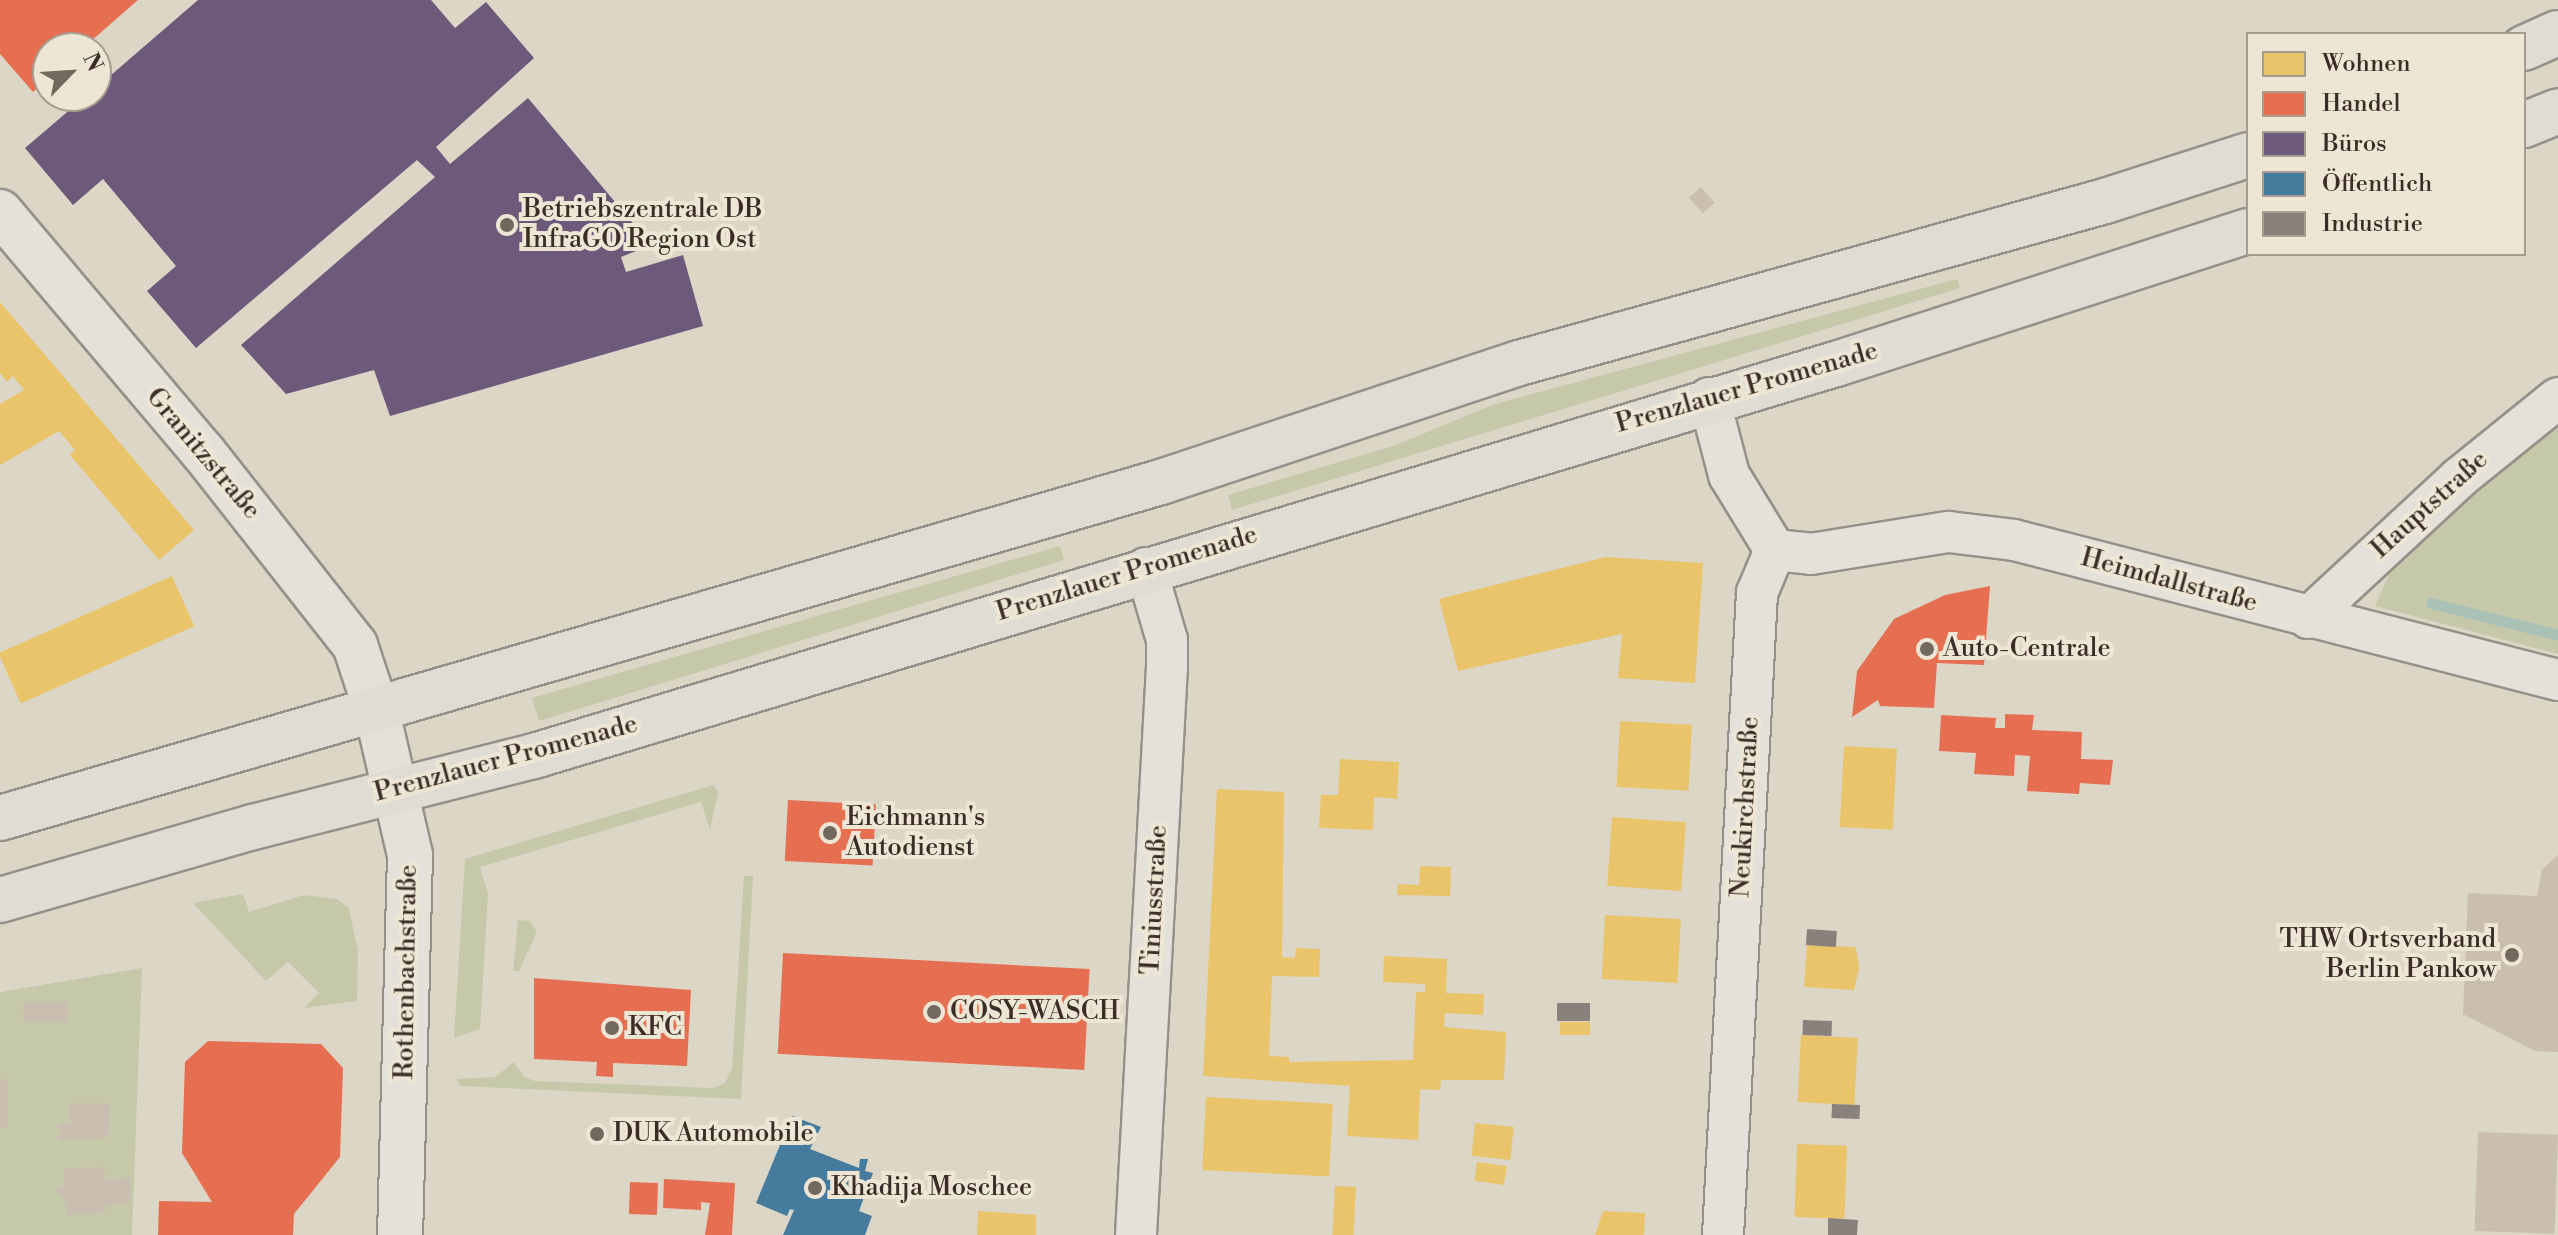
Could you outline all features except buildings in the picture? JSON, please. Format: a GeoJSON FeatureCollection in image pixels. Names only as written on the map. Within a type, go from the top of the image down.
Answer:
{"type":"FeatureCollection","features":[{"type":"Feature","properties":{"kind":"main road"},"geometry":{"type":"LineString","coordinates":[[2526,47],[2558,33]]}},
{"type":"Feature","properties":{"kind":"main road"},"geometry":{"type":"LineString","coordinates":[[2526,124],[2558,111]]}},
{"type":"Feature","properties":{"kind":"main road"},"geometry":{"type":"LineString","coordinates":[[0,818],[377,712],[1161,482],[1519,363],[2105,201],[2246,156]]}},
{"type":"Feature","properties":{"kind":"main road","name":"Granitzstraße"},"geometry":{"type":"LineString","coordinates":[[0,212],[332,611],[355,645],[377,712]]}},
{"type":"Feature","properties":{"kind":"main road","name":"Prenzlauer Promenade"},"geometry":{"type":"LineString","coordinates":[[3,889],[534,756],[1709,398],[1851,359],[2246,232]]}},
{"type":"Feature","properties":{"kind":"main road","name":"Rothenbachstraße"},"geometry":{"type":"LineString","coordinates":[[377,712],[410,855],[400,1235]]}},
{"type":"Feature","properties":{"kind":"street"},"geometry":{"type":"LineString","coordinates":[[1709,398],[1729,475],[1775,550]]}},
{"type":"Feature","properties":{"kind":"street","name":"Hauptstraße"},"geometry":{"type":"LineString","coordinates":[[2308,618],[2459,478],[2558,398]]}},
{"type":"Feature","properties":{"kind":"street","name":"Heimdallstraße"},"geometry":{"type":"LineString","coordinates":[[1775,550],[1811,554],[1949,532],[2014,540],[2558,680]]}},
{"type":"Feature","properties":{"kind":"street","name":"Neukirchstraße"},"geometry":{"type":"LineString","coordinates":[[1723,1235],[1757,593],[1775,550]]}},
{"type":"Feature","properties":{"kind":"street","name":"Tiniusstraße"},"geometry":{"type":"LineString","coordinates":[[1136,1235],[1167,667],[1167,640],[1146,568]]}},
{"type":"Feature","properties":{"kind":"green space"},"geometry":{"type":"Polygon","coordinates":[[[1957,279],[1960,288],[1232,510],[1228,495],[1396,445],[1492,405],[1957,279]]]}},
{"type":"Feature","properties":{"kind":"green space"},"geometry":{"type":"Polygon","coordinates":[[[2558,425],[2558,654],[2375,606],[2399,551],[2495,467],[2558,425]]]}},
{"type":"Feature","properties":{"kind":"green space"},"geometry":{"type":"Polygon","coordinates":[[[1060,546],[1064,560],[539,721],[532,698],[1060,546]]]}},
{"type":"Feature","properties":{"kind":"green space"},"geometry":{"type":"Polygon","coordinates":[[[713,785],[718,792],[710,830],[701,802],[480,867],[488,894],[480,1029],[454,1038],[465,859],[713,785]]]}},
{"type":"Feature","properties":{"kind":"green space"},"geometry":{"type":"Polygon","coordinates":[[[744,876],[753,876],[741,1099],[460,1086],[457,1079],[495,1077],[514,1062],[524,1077],[535,1081],[713,1088],[725,1083],[732,1069],[744,876]]]}},
{"type":"Feature","properties":{"kind":"green space"},"geometry":{"type":"Polygon","coordinates":[[[243,894],[249,912],[304,895],[337,899],[349,908],[358,952],[357,1001],[304,1008],[319,993],[288,962],[266,981],[193,903],[243,894]]]}},
{"type":"Feature","properties":{"kind":"green space"},"geometry":{"type":"Polygon","coordinates":[[[518,920],[530,921],[537,932],[519,971],[513,971],[518,920]]]}},
{"type":"Feature","properties":{"kind":"green space"},"geometry":{"type":"Polygon","coordinates":[[[142,968],[132,1235],[0,1235],[0,992],[142,968]]]}},
{"type":"Feature","properties":{"kind":"waterway"},"geometry":{"type":"LineString","coordinates":[[2431,603],[2558,635]]}},
{"type":"Feature","properties":{"kind":"place","name":"Betriebszentrale DB InfraGO Region Ost"},"geometry":{"type":"Point","coordinates":[507,225]}},
{"type":"Feature","properties":{"kind":"place","name":"Auto-Centrale"},"geometry":{"type":"Point","coordinates":[1927,649]}},
{"type":"Feature","properties":{"kind":"place","name":"Eichmann's Autodienst"},"geometry":{"type":"Point","coordinates":[830,833]}},
{"type":"Feature","properties":{"kind":"place","name":"THW Ortsverband Berlin Pankow"},"geometry":{"type":"Point","coordinates":[2512,955]}},
{"type":"Feature","properties":{"kind":"place","name":"COSY-WASCH"},"geometry":{"type":"Point","coordinates":[934,1012]}},
{"type":"Feature","properties":{"kind":"place","name":"KFC"},"geometry":{"type":"Point","coordinates":[612,1028]}},
{"type":"Feature","properties":{"kind":"place","name":"DUK Automobile"},"geometry":{"type":"Point","coordinates":[597,1134]}},
{"type":"Feature","properties":{"kind":"place","name":"Khadija Moschee"},"geometry":{"type":"Point","coordinates":[815,1188]}}]}
